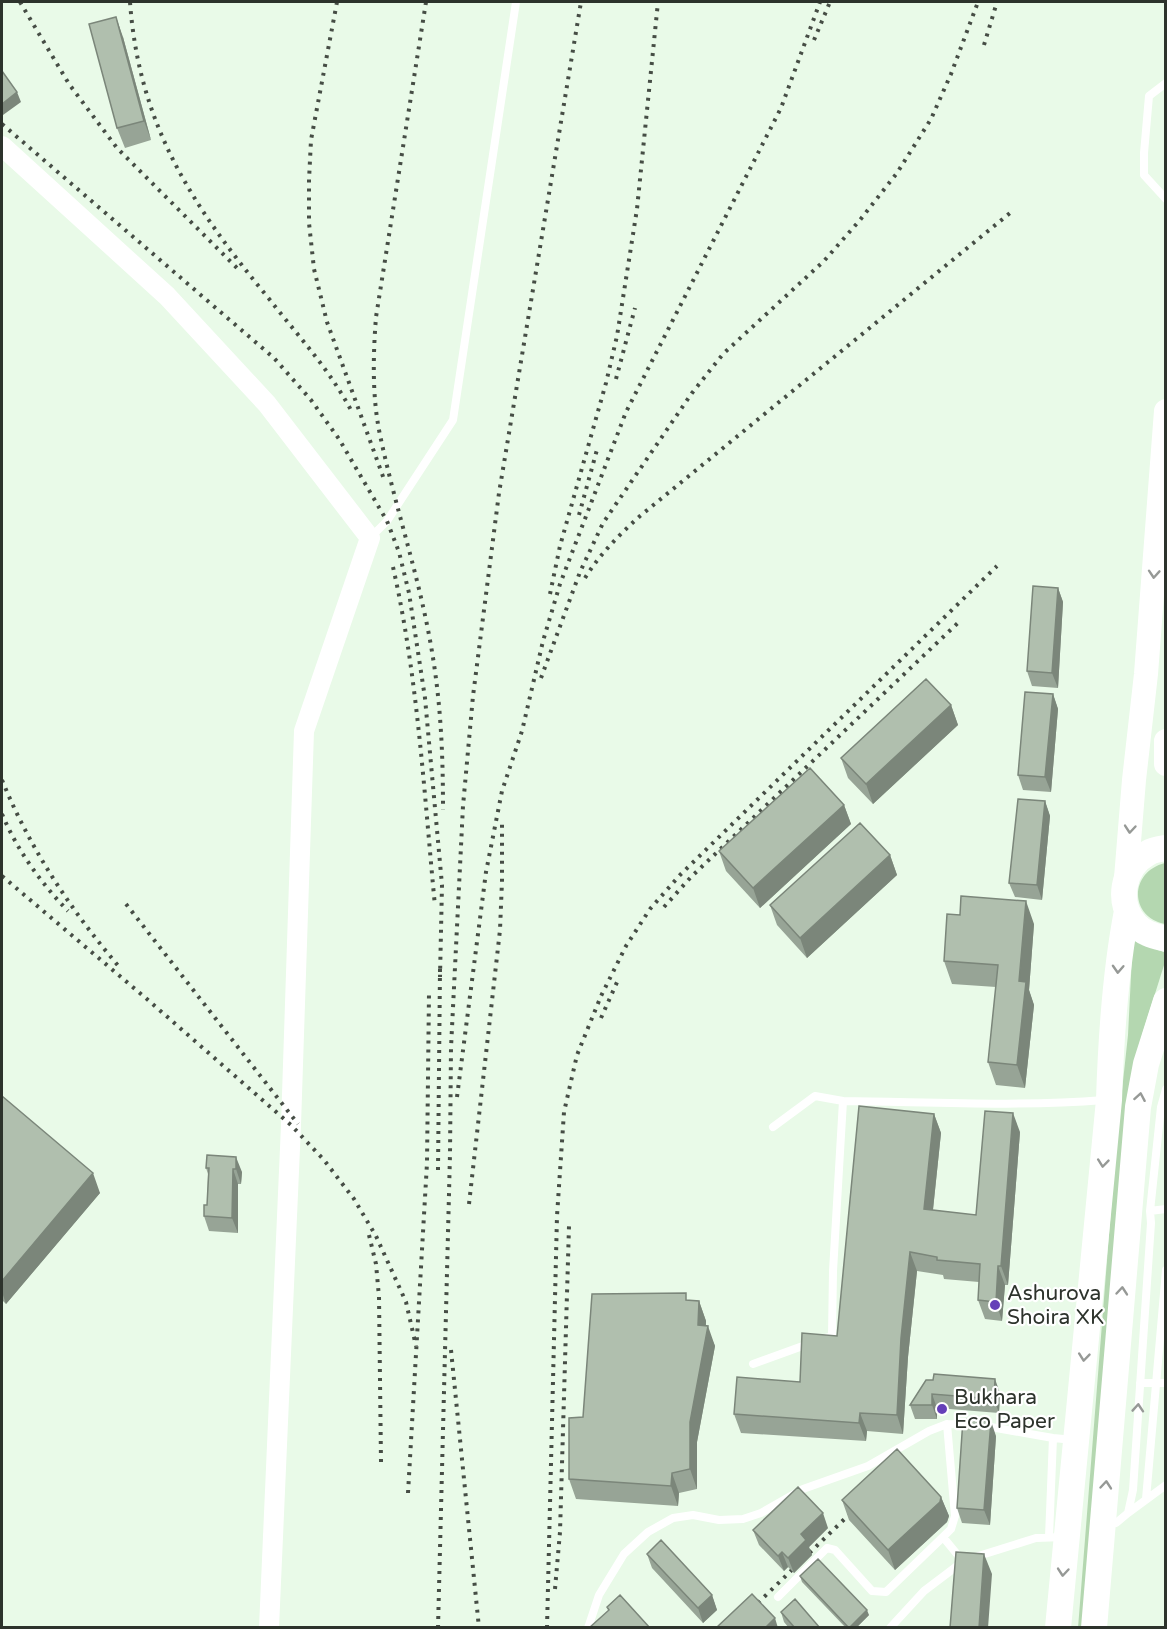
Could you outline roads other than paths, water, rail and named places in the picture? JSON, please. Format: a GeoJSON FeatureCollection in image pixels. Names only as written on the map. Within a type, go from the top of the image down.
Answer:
{"type":"FeatureCollection","features":[{"type":"Feature","properties":{"kind":"highway"},"geometry":{"type":"LineString","coordinates":[[1166,848],[1148,853],[1135,863],[1126,878],[1124,895],[1127,911],[1136,925],[1150,935],[1166,939]]}},
{"type":"Feature","properties":{"kind":"highway"},"geometry":{"type":"LineString","coordinates":[[1058,1628],[1057,1537],[1065,1439],[1109,1100],[1118,954],[1127,911]]}},
{"type":"Feature","properties":{"kind":"highway"},"geometry":{"type":"LineString","coordinates":[[1094,1628],[1115,1523],[1131,1182],[1138,1107],[1146,1064],[1166,1001]]}},
{"type":"Feature","properties":{"kind":"highway"},"geometry":{"type":"LineString","coordinates":[[1131,1182],[1158,1210]]}},
{"type":"Feature","properties":{"kind":"main road"},"geometry":{"type":"LineString","coordinates":[[1126,878],[1146,674],[1166,411]]}},
{"type":"Feature","properties":{"kind":"main road"},"geometry":{"type":"LineString","coordinates":[[1166,741],[1166,764]]}},
{"type":"Feature","properties":{"kind":"street"},"geometry":{"type":"LineString","coordinates":[[2,146],[167,296],[267,404],[370,538],[304,731],[291,1125],[269,1628]]}},
{"type":"Feature","properties":{"kind":"lane"},"geometry":{"type":"LineString","coordinates":[[370,538],[387,521],[453,420],[516,2]]}},
{"type":"Feature","properties":{"kind":"lane"},"geometry":{"type":"LineString","coordinates":[[1166,83],[1149,96],[1144,153],[1144,176],[1166,199]]}},
{"type":"Feature","properties":{"kind":"lane"},"geometry":{"type":"LineString","coordinates":[[1115,1523],[1133,1490],[1151,1223],[1158,1210],[1161,1107],[1166,1089]]}},
{"type":"Feature","properties":{"kind":"lane"},"geometry":{"type":"LineString","coordinates":[[773,1127],[815,1096],[843,1101],[962,1105],[1060,1104],[1109,1100]]}},
{"type":"Feature","properties":{"kind":"lane"},"geometry":{"type":"LineString","coordinates":[[753,1364],[832,1336],[833,1271],[843,1101]]}},
{"type":"Feature","properties":{"kind":"lane"},"geometry":{"type":"LineString","coordinates":[[1146,1499],[1166,1270]]}},
{"type":"Feature","properties":{"kind":"lane"},"geometry":{"type":"LineString","coordinates":[[1140,1383],[1166,1383]]}},
{"type":"Feature","properties":{"kind":"lane"},"geometry":{"type":"LineString","coordinates":[[778,1596],[827,1548],[835,1550],[872,1591],[886,1592],[943,1537],[954,1523],[955,1516],[947,1424]]}},
{"type":"Feature","properties":{"kind":"lane"},"geometry":{"type":"LineString","coordinates":[[588,1628],[598,1595],[624,1554],[648,1532],[673,1518],[693,1515],[718,1520],[743,1519],[761,1513],[803,1489],[868,1466],[929,1431],[947,1424],[997,1427],[1065,1439]]}},
{"type":"Feature","properties":{"kind":"lane"},"geometry":{"type":"LineString","coordinates":[[1115,1523],[1166,1485]]}},
{"type":"Feature","properties":{"kind":"lane"},"geometry":{"type":"LineString","coordinates":[[943,1537],[963,1562]]}},
{"type":"Feature","properties":{"kind":"lane"},"geometry":{"type":"LineString","coordinates":[[890,1628],[924,1591],[963,1562],[983,1553],[1036,1538],[1057,1537]]}},
{"type":"Feature","properties":{"kind":"railway"},"geometry":{"type":"LineString","coordinates":[[20,2],[69,84],[117,148],[238,269]]}},
{"type":"Feature","properties":{"kind":"railway"},"geometry":{"type":"LineString","coordinates":[[130,2],[135,47],[145,88],[174,163],[217,232],[325,369],[353,414]]}},
{"type":"Feature","properties":{"kind":"railway"},"geometry":{"type":"LineString","coordinates":[[337,2],[311,140],[309,223],[314,269],[327,322],[385,482]]}},
{"type":"Feature","properties":{"kind":"railway"},"geometry":{"type":"LineString","coordinates":[[426,2],[376,317],[374,376],[380,435],[421,597],[435,668],[441,738],[443,810]]}},
{"type":"Feature","properties":{"kind":"railway"},"geometry":{"type":"LineString","coordinates":[[438,1628],[451,1048],[463,806],[473,696],[499,493],[581,2]]}},
{"type":"Feature","properties":{"kind":"railway"},"geometry":{"type":"LineString","coordinates":[[550,594],[560,546],[617,336],[637,209],[658,2]]}},
{"type":"Feature","properties":{"kind":"railway"},"geometry":{"type":"LineString","coordinates":[[457,1097],[486,872],[502,791],[522,731],[543,641],[560,584],[626,412],[781,108],[820,2]]}},
{"type":"Feature","properties":{"kind":"railway"},"geometry":{"type":"LineString","coordinates":[[814,40],[830,2]]}},
{"type":"Feature","properties":{"kind":"railway"},"geometry":{"type":"LineString","coordinates":[[541,678],[580,572],[603,523],[692,393],[723,354],[824,261],[897,173],[931,119],[978,2]]}},
{"type":"Feature","properties":{"kind":"railway"},"geometry":{"type":"LineString","coordinates":[[984,45],[997,2]]}},
{"type":"Feature","properties":{"kind":"railway"},"geometry":{"type":"LineString","coordinates":[[2,124],[274,358],[311,400],[339,439],[387,521],[399,552],[409,593],[425,698],[442,885],[440,977]]}},
{"type":"Feature","properties":{"kind":"railway"},"geometry":{"type":"LineString","coordinates":[[585,578],[610,545],[640,516],[1010,213]]}},
{"type":"Feature","properties":{"kind":"railway"},"geometry":{"type":"LineString","coordinates":[[616,379],[635,308]]}},
{"type":"Feature","properties":{"kind":"railway"},"geometry":{"type":"LineString","coordinates":[[579,515],[598,446]]}},
{"type":"Feature","properties":{"kind":"railway"},"geometry":{"type":"LineString","coordinates":[[547,1628],[557,1216],[564,1112],[577,1055],[601,996],[626,946],[650,909],[680,875],[997,566]]}},
{"type":"Feature","properties":{"kind":"railway"},"geometry":{"type":"LineString","coordinates":[[393,567],[409,651],[435,906]]}},
{"type":"Feature","properties":{"kind":"railway"},"geometry":{"type":"LineString","coordinates":[[664,907],[691,877],[961,620]]}},
{"type":"Feature","properties":{"kind":"railway"},"geometry":{"type":"LineString","coordinates":[[2,780],[26,831],[54,879],[86,925],[121,969]]}},
{"type":"Feature","properties":{"kind":"railway"},"geometry":{"type":"LineString","coordinates":[[2,814],[31,866],[68,911]]}},
{"type":"Feature","properties":{"kind":"railway"},"geometry":{"type":"LineString","coordinates":[[469,1204],[500,930],[502,822]]}},
{"type":"Feature","properties":{"kind":"railway"},"geometry":{"type":"LineString","coordinates":[[2,876],[291,1125],[324,1160],[354,1199],[376,1236],[406,1302],[416,1346]]}},
{"type":"Feature","properties":{"kind":"railway"},"geometry":{"type":"LineString","coordinates":[[126,904],[298,1124]]}},
{"type":"Feature","properties":{"kind":"railway"},"geometry":{"type":"LineString","coordinates":[[438,1170],[440,969]]}},
{"type":"Feature","properties":{"kind":"railway"},"geometry":{"type":"LineString","coordinates":[[601,1018],[618,980]]}},
{"type":"Feature","properties":{"kind":"railway"},"geometry":{"type":"LineString","coordinates":[[408,1493],[427,1163],[429,993]]}},
{"type":"Feature","properties":{"kind":"railway"},"geometry":{"type":"LineString","coordinates":[[555,1589],[560,1532],[569,1226]]}},
{"type":"Feature","properties":{"kind":"railway"},"geometry":{"type":"LineString","coordinates":[[369,1235],[376,1264],[379,1297],[381,1462]]}},
{"type":"Feature","properties":{"kind":"railway"},"geometry":{"type":"LineString","coordinates":[[451,1350],[479,1628]]}},
{"type":"Feature","properties":{"kind":"railway"},"geometry":{"type":"LineString","coordinates":[[732,1628],[859,1505]]}},
{"type":"Feature","properties":{"kind":"place","name":"Ashurova Shoira XK"},"geometry":{"type":"Point","coordinates":[995,1305]}},
{"type":"Feature","properties":{"kind":"place","name":"Bukhara Eco Paper"},"geometry":{"type":"Point","coordinates":[942,1409]}}]}
